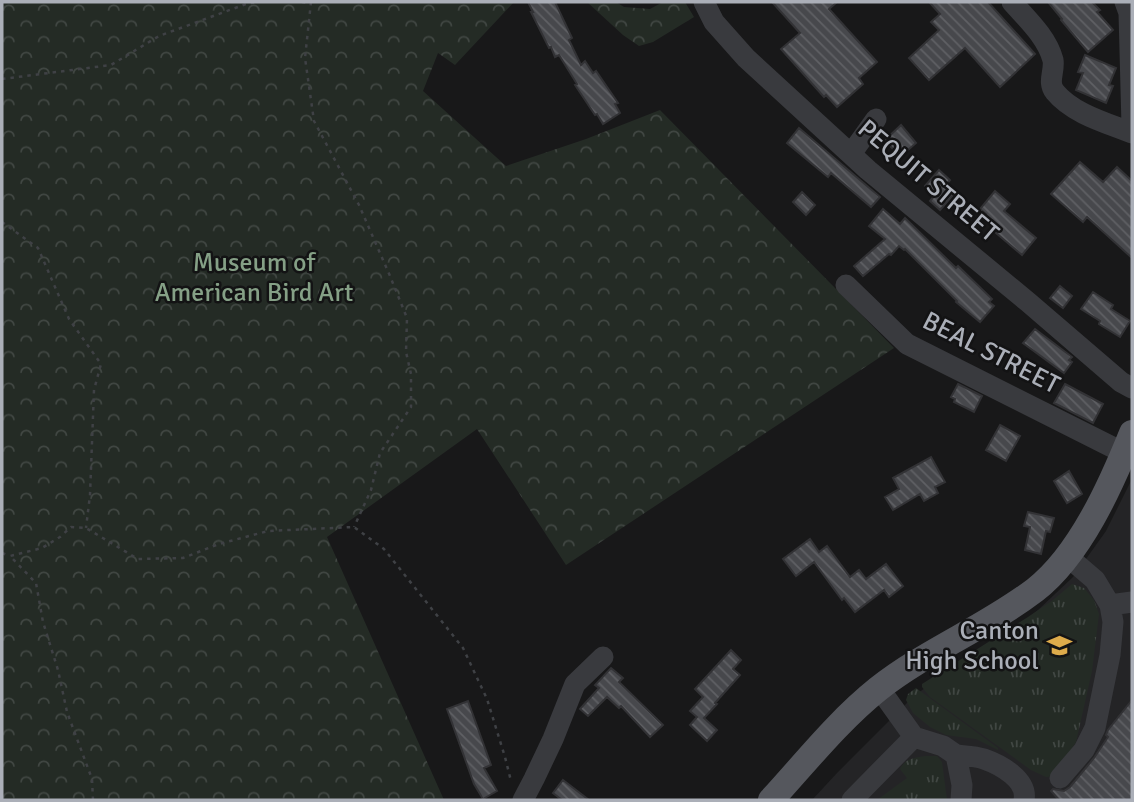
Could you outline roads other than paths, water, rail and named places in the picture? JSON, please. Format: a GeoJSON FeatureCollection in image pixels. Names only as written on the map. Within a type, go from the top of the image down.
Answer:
{"type":"FeatureCollection","features":[{"type":"Feature","properties":{"kind":"main road"},"geometry":{"type":"LineString","coordinates":[[771,800],[850,715],[879,688],[1036,589],[1056,571],[1097,508],[1128,443]]}},
{"type":"Feature","properties":{"kind":"street","name":"PEQUIT STREET"},"geometry":{"type":"LineString","coordinates":[[704,2],[714,22],[746,58],[868,170],[1121,382],[1132,387]]}},
{"type":"Feature","properties":{"kind":"street"},"geometry":{"type":"LineString","coordinates":[[1013,2],[1048,48],[1054,63],[1051,81],[1053,90],[1067,103],[1089,115],[1132,133]]}},
{"type":"Feature","properties":{"kind":"street"},"geometry":{"type":"LineString","coordinates":[[1125,2],[1129,13],[1132,126]]}},
{"type":"Feature","properties":{"kind":"street"},"geometry":{"type":"LineString","coordinates":[[851,154],[876,119]]}},
{"type":"Feature","properties":{"kind":"street","name":"BEAL STREET"},"geometry":{"type":"LineString","coordinates":[[846,285],[907,344],[1128,443]]}},
{"type":"Feature","properties":{"kind":"street"},"geometry":{"type":"LineString","coordinates":[[1060,778],[1084,750],[1095,729],[1110,655],[1113,622],[1110,605],[1095,580],[1068,556]]}},
{"type":"Feature","properties":{"kind":"street"},"geometry":{"type":"LineString","coordinates":[[1110,605],[1132,602]]}},
{"type":"Feature","properties":{"kind":"street"},"geometry":{"type":"LineString","coordinates":[[518,795],[539,769],[575,684],[603,657]]}},
{"type":"Feature","properties":{"kind":"street"},"geometry":{"type":"LineString","coordinates":[[879,688],[914,737],[943,746],[956,755],[982,759],[1005,769],[1022,785],[1024,800]]}},
{"type":"Feature","properties":{"kind":"street"},"geometry":{"type":"LineString","coordinates":[[852,800],[914,737]]}},
{"type":"Feature","properties":{"kind":"street"},"geometry":{"type":"LineString","coordinates":[[956,755],[962,785],[961,800]]}},
{"type":"Feature","properties":{"kind":"place","name":"Canton High School"},"geometry":{"type":"Point","coordinates":[1059,646]}},
{"type":"Feature","properties":{"kind":"park label","name":"Museum of American Bird Art"},"geometry":{"type":"Point","coordinates":[254,278]}}]}
